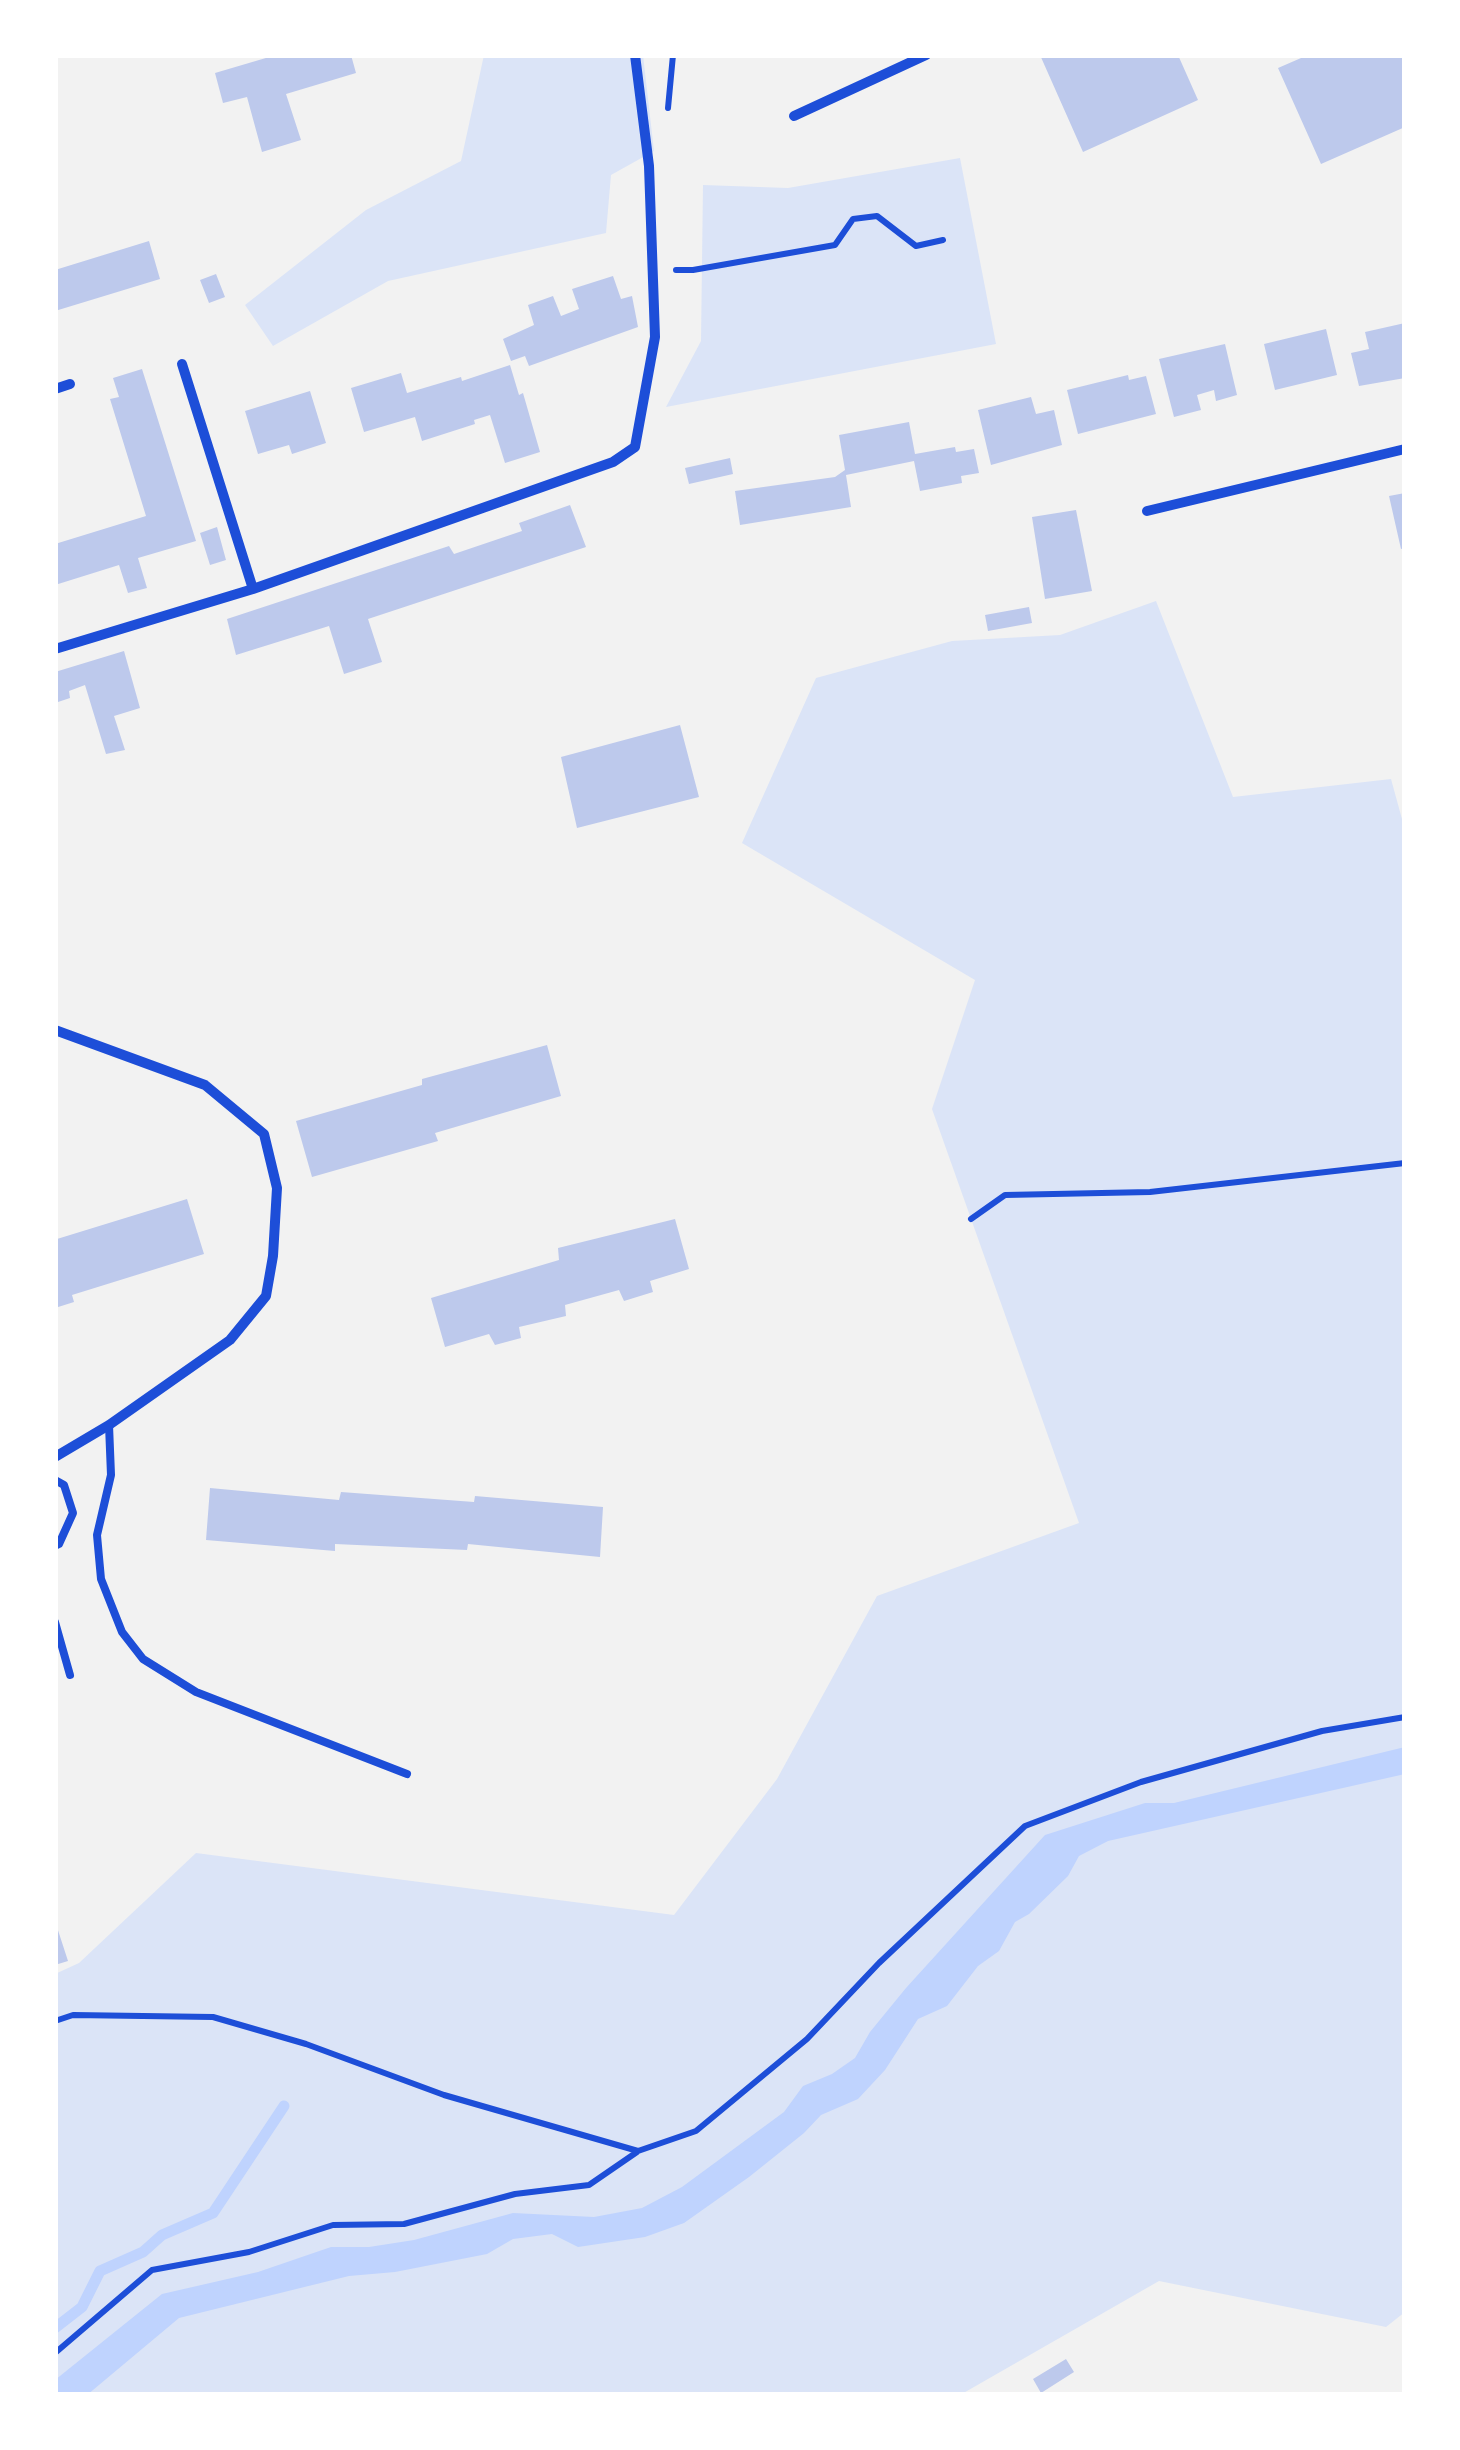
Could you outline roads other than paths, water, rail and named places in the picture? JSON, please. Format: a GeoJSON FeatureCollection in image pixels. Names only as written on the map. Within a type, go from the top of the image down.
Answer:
{"type":"FeatureCollection","features":[{"type":"Feature","properties":{"kind":"street"},"geometry":{"type":"LineString","coordinates":[[55,649],[252,589],[613,462],[635,447],[655,337],[649,166],[634,55]]}},
{"type":"Feature","properties":{"kind":"street"},"geometry":{"type":"LineString","coordinates":[[794,116],[926,55]]}},
{"type":"Feature","properties":{"kind":"street"},"geometry":{"type":"LineString","coordinates":[[182,364],[252,589]]}},
{"type":"Feature","properties":{"kind":"street"},"geometry":{"type":"LineString","coordinates":[[55,389],[70,384]]}},
{"type":"Feature","properties":{"kind":"street"},"geometry":{"type":"LineString","coordinates":[[1148,511],[1405,449]]}},
{"type":"Feature","properties":{"kind":"street"},"geometry":{"type":"LineString","coordinates":[[55,1030],[205,1085],[264,1134],[276,1188],[273,1256],[266,1296],[230,1340],[109,1425],[55,1456]]}},
{"type":"Feature","properties":{"kind":"lane"},"geometry":{"type":"LineString","coordinates":[[109,1425],[111,1475],[97,1535],[102,1579],[122,1632],[143,1660],[196,1692],[407,1774]]}},
{"type":"Feature","properties":{"kind":"lane"},"geometry":{"type":"LineString","coordinates":[[55,1480],[64,1485],[73,1512],[60,1544],[55,1546]]}},
{"type":"Feature","properties":{"kind":"lane"},"geometry":{"type":"LineString","coordinates":[[55,1622],[70,1675]]}},
{"type":"Feature","properties":{"kind":"water"},"geometry":{"type":"Polygon","coordinates":[[[1405,1747],[1405,1774],[1108,1841],[1079,1856],[1068,1876],[1029,1914],[1015,1922],[999,1951],[978,1966],[947,2006],[918,2019],[885,2070],[858,2099],[821,2115],[749,2177],[684,2223],[645,2237],[578,2247],[552,2234],[513,2239],[487,2254],[395,2272],[349,2276],[179,2318],[87,2395],[55,2395],[55,2380],[162,2294],[258,2272],[331,2247],[369,2247],[414,2240],[513,2213],[594,2217],[642,2208],[682,2187],[784,2112],[803,2086],[832,2074],[855,2058],[870,2032],[906,1988],[1045,1835],[1145,1803],[1174,1803],[1405,1747]]]}},
{"type":"Feature","properties":{"kind":"waterway"},"geometry":{"type":"LineString","coordinates":[[55,2328],[82,2307],[100,2271],[143,2252],[162,2235],[213,2213],[284,2106]]}}]}
